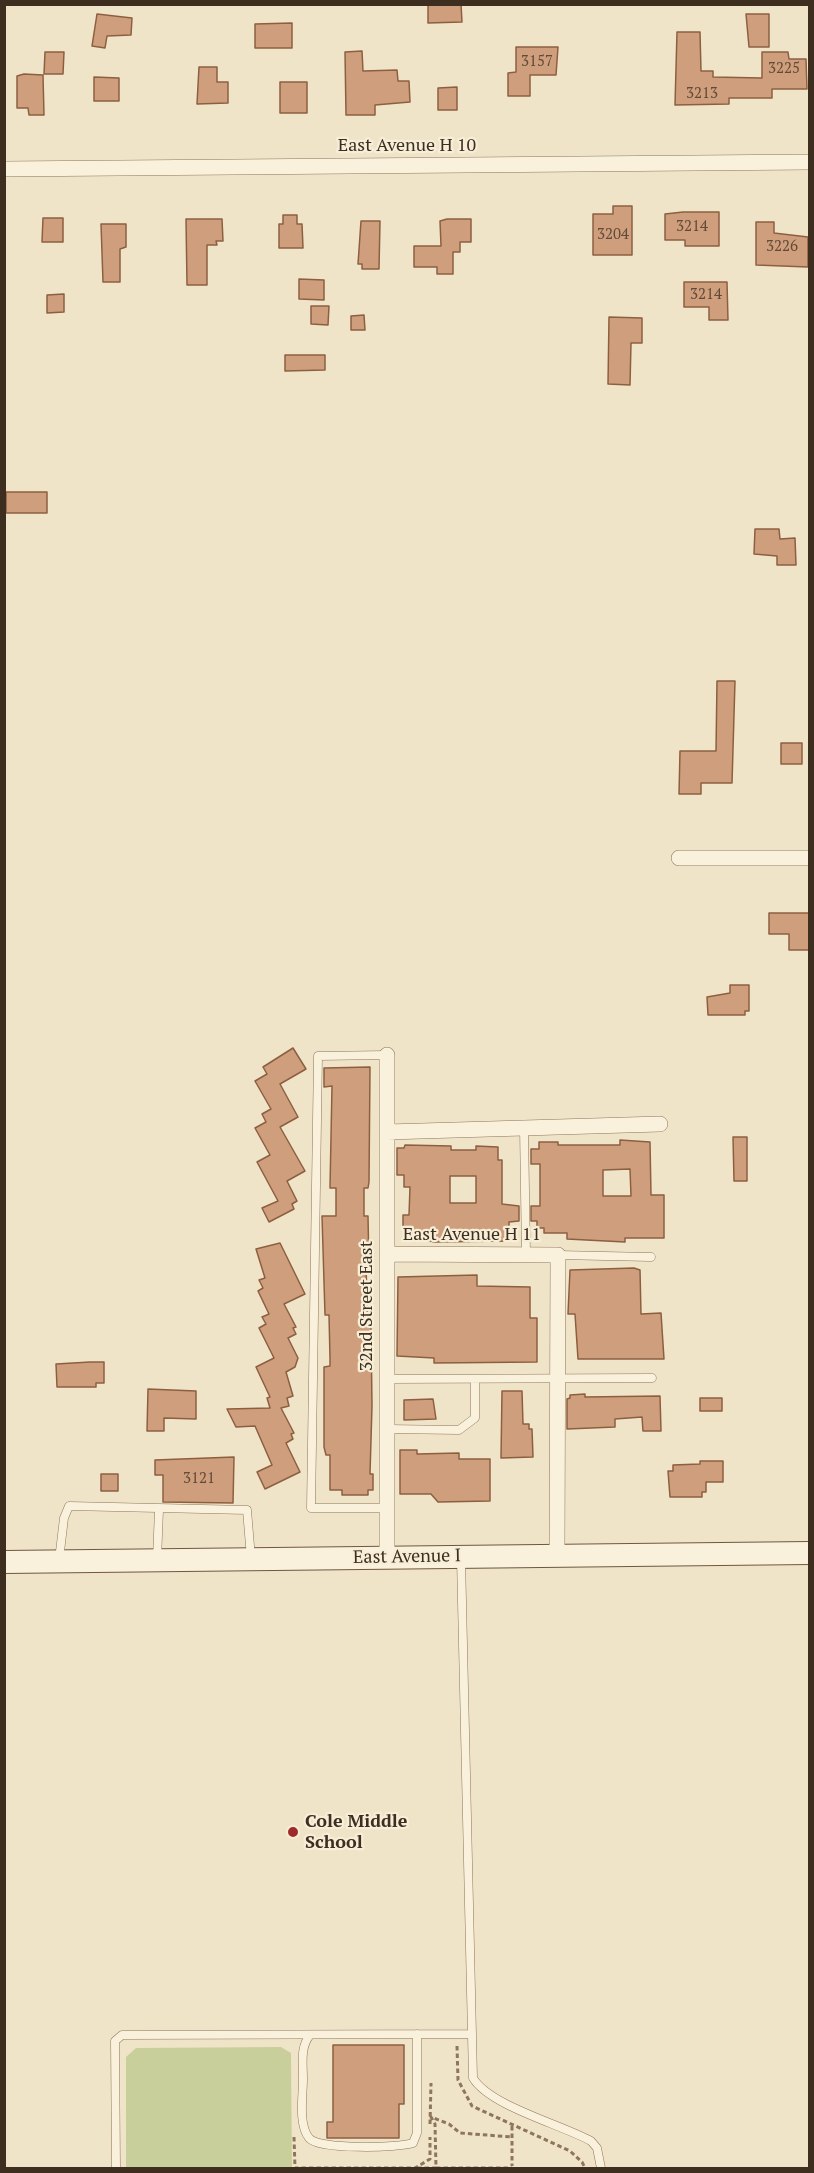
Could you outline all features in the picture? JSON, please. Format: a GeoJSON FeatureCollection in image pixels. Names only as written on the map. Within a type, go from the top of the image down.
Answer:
{"type":"FeatureCollection","features":[{"type":"Feature","properties":{"kind":"street","name":"East Avenue H 10"},"geometry":{"type":"LineString","coordinates":[[4,169],[810,162]]}},
{"type":"Feature","properties":{"kind":"street"},"geometry":{"type":"LineString","coordinates":[[679,858],[810,858]]}},
{"type":"Feature","properties":{"kind":"street","name":"32nd Street East"},"geometry":{"type":"LineString","coordinates":[[387,1055],[387,1558]]}},
{"type":"Feature","properties":{"kind":"street"},"geometry":{"type":"LineString","coordinates":[[387,1132],[660,1124]]}},
{"type":"Feature","properties":{"kind":"street","name":"East Avenue H 11"},"geometry":{"type":"LineString","coordinates":[[387,1254],[558,1255]]}},
{"type":"Feature","properties":{"kind":"street"},"geometry":{"type":"LineString","coordinates":[[557,1555],[558,1255]]}},
{"type":"Feature","properties":{"kind":"street","name":"East Avenue I"},"geometry":{"type":"LineString","coordinates":[[4,1562],[810,1553]]}},
{"type":"Feature","properties":{"kind":"lane"},"geometry":{"type":"LineString","coordinates":[[387,1055],[318,1056],[310,1508],[387,1508]]}},
{"type":"Feature","properties":{"kind":"lane"},"geometry":{"type":"LineString","coordinates":[[524,1128],[526,1255]]}},
{"type":"Feature","properties":{"kind":"lane"},"geometry":{"type":"LineString","coordinates":[[558,1255],[651,1257]]}},
{"type":"Feature","properties":{"kind":"lane"},"geometry":{"type":"LineString","coordinates":[[387,1379],[652,1378]]}},
{"type":"Feature","properties":{"kind":"lane"},"geometry":{"type":"LineString","coordinates":[[387,1429],[459,1430],[475,1418],[475,1380]]}},
{"type":"Feature","properties":{"kind":"lane"},"geometry":{"type":"LineString","coordinates":[[59,1562],[64,1518],[69,1506],[159,1510],[220,1507],[247,1510],[251,1559]]}},
{"type":"Feature","properties":{"kind":"lane"},"geometry":{"type":"LineString","coordinates":[[157,1560],[159,1510]]}},
{"type":"Feature","properties":{"kind":"lane"},"geometry":{"type":"LineString","coordinates":[[461,1556],[473,2078],[483,2091],[591,2140],[600,2155],[601,2169]]}},
{"type":"Feature","properties":{"kind":"lane"},"geometry":{"type":"LineString","coordinates":[[310,2035],[304,2050],[303,2122],[305,2131],[313,2142],[327,2146],[408,2144],[416,2139],[417,2034]]}},
{"type":"Feature","properties":{"kind":"lane"},"geometry":{"type":"LineString","coordinates":[[116,2169],[115,2041],[122,2035],[471,2034]]}},
{"type":"Feature","properties":{"kind":"path"},"geometry":{"type":"LineString","coordinates":[[454,2045],[458,2049],[458,2080],[465,2098],[479,2111],[570,2151],[582,2162],[585,2169]]}},
{"type":"Feature","properties":{"kind":"path"},"geometry":{"type":"LineString","coordinates":[[415,2168],[430,2159],[431,2082]]}},
{"type":"Feature","properties":{"kind":"path"},"geometry":{"type":"LineString","coordinates":[[431,2117],[449,2124],[460,2133],[512,2137]]}},
{"type":"Feature","properties":{"kind":"path"},"geometry":{"type":"LineString","coordinates":[[431,2117],[435,2124],[436,2168]]}},
{"type":"Feature","properties":{"kind":"path"},"geometry":{"type":"LineString","coordinates":[[294,2133],[295,2168],[512,2168],[512,2126]]}},
{"type":"Feature","properties":{"kind":"green space"},"geometry":{"type":"Polygon","coordinates":[[[281,2047],[291,2053],[292,2168],[126,2168],[126,2057],[136,2048],[281,2047]]]}},
{"type":"Feature","properties":{"kind":"building"},"geometry":{"type":"Polygon","coordinates":[[[428,4],[461,4],[462,22],[428,23],[428,4]]]}},
{"type":"Feature","properties":{"kind":"building"},"geometry":{"type":"Polygon","coordinates":[[[97,14],[132,18],[131,35],[107,36],[105,48],[92,46],[97,14]]]}},
{"type":"Feature","properties":{"kind":"building"},"geometry":{"type":"Polygon","coordinates":[[[746,14],[769,14],[769,47],[749,47],[746,14]]]}},
{"type":"Feature","properties":{"kind":"building"},"geometry":{"type":"Polygon","coordinates":[[[292,23],[292,48],[255,48],[255,24],[292,23]]]}},
{"type":"Feature","properties":{"kind":"building"},"geometry":{"type":"Polygon","coordinates":[[[677,32],[700,32],[701,71],[713,71],[713,77],[762,78],[762,52],[788,52],[789,59],[806,59],[807,89],[772,89],[772,98],[729,98],[729,104],[675,105],[677,32]]]}},
{"type":"Feature","properties":{"kind":"building"},"geometry":{"type":"Polygon","coordinates":[[[516,47],[558,47],[556,75],[530,75],[530,96],[508,96],[508,73],[516,72],[516,47]]]}},
{"type":"Feature","properties":{"kind":"building"},"geometry":{"type":"Polygon","coordinates":[[[362,51],[363,71],[397,70],[398,81],[409,81],[410,102],[375,105],[375,115],[346,115],[345,52],[362,51]]]}},
{"type":"Feature","properties":{"kind":"building"},"geometry":{"type":"Polygon","coordinates":[[[45,52],[64,52],[63,74],[44,74],[45,52]]]}},
{"type":"Feature","properties":{"kind":"building"},"geometry":{"type":"Polygon","coordinates":[[[199,67],[217,67],[217,82],[228,82],[228,103],[197,104],[199,67]]]}},
{"type":"Feature","properties":{"kind":"building"},"geometry":{"type":"Polygon","coordinates":[[[43,75],[44,115],[29,115],[28,108],[17,108],[17,76],[43,75]]]}},
{"type":"Feature","properties":{"kind":"building"},"geometry":{"type":"Polygon","coordinates":[[[94,77],[119,78],[119,101],[94,101],[94,77]]]}},
{"type":"Feature","properties":{"kind":"building"},"geometry":{"type":"Polygon","coordinates":[[[280,82],[307,82],[307,113],[280,113],[280,82]]]}},
{"type":"Feature","properties":{"kind":"building"},"geometry":{"type":"Polygon","coordinates":[[[457,87],[457,110],[438,110],[438,88],[457,87]]]}},
{"type":"Feature","properties":{"kind":"building"},"geometry":{"type":"Polygon","coordinates":[[[613,206],[632,206],[632,255],[593,255],[593,214],[613,214],[613,206]]]}},
{"type":"Feature","properties":{"kind":"building"},"geometry":{"type":"Polygon","coordinates":[[[719,212],[719,246],[685,246],[685,240],[665,240],[665,214],[719,212]]]}},
{"type":"Feature","properties":{"kind":"building"},"geometry":{"type":"Polygon","coordinates":[[[283,215],[297,215],[297,224],[302,224],[303,248],[279,248],[279,224],[283,224],[283,215]]]}},
{"type":"Feature","properties":{"kind":"building"},"geometry":{"type":"Polygon","coordinates":[[[43,218],[63,218],[63,242],[42,242],[43,218]]]}},
{"type":"Feature","properties":{"kind":"building"},"geometry":{"type":"Polygon","coordinates":[[[186,219],[222,219],[223,241],[216,241],[217,245],[207,245],[207,285],[187,285],[186,219]]]}},
{"type":"Feature","properties":{"kind":"building"},"geometry":{"type":"Polygon","coordinates":[[[471,219],[471,242],[460,242],[460,252],[453,252],[453,274],[437,274],[437,267],[414,267],[414,246],[441,246],[440,221],[471,219]]]}},
{"type":"Feature","properties":{"kind":"building"},"geometry":{"type":"Polygon","coordinates":[[[361,221],[380,221],[379,269],[362,269],[362,264],[358,264],[361,221]]]}},
{"type":"Feature","properties":{"kind":"building"},"geometry":{"type":"Polygon","coordinates":[[[756,222],[774,222],[774,233],[808,237],[808,267],[756,265],[756,222]]]}},
{"type":"Feature","properties":{"kind":"building"},"geometry":{"type":"Polygon","coordinates":[[[101,224],[126,224],[126,247],[120,249],[120,282],[103,282],[101,224]]]}},
{"type":"Feature","properties":{"kind":"building"},"geometry":{"type":"Polygon","coordinates":[[[299,279],[324,280],[324,300],[299,299],[299,279]]]}},
{"type":"Feature","properties":{"kind":"building"},"geometry":{"type":"Polygon","coordinates":[[[684,282],[727,282],[728,320],[709,320],[709,307],[684,307],[684,282]]]}},
{"type":"Feature","properties":{"kind":"building"},"geometry":{"type":"Polygon","coordinates":[[[64,294],[64,312],[47,313],[47,295],[64,294]]]}},
{"type":"Feature","properties":{"kind":"building"},"geometry":{"type":"Polygon","coordinates":[[[311,306],[329,306],[328,325],[311,324],[311,306]]]}},
{"type":"Feature","properties":{"kind":"building"},"geometry":{"type":"Polygon","coordinates":[[[364,315],[365,330],[351,330],[351,316],[364,315]]]}},
{"type":"Feature","properties":{"kind":"building"},"geometry":{"type":"Polygon","coordinates":[[[609,317],[642,318],[642,343],[631,343],[630,385],[608,384],[609,317]]]}},
{"type":"Feature","properties":{"kind":"building"},"geometry":{"type":"Polygon","coordinates":[[[285,355],[325,355],[325,370],[285,371],[285,355]]]}},
{"type":"Feature","properties":{"kind":"building"},"geometry":{"type":"Polygon","coordinates":[[[6,492],[47,492],[47,513],[6,513],[6,492]]]}},
{"type":"Feature","properties":{"kind":"building"},"geometry":{"type":"Polygon","coordinates":[[[755,529],[779,529],[780,539],[795,538],[796,565],[777,565],[777,556],[754,554],[755,529]]]}},
{"type":"Feature","properties":{"kind":"building"},"geometry":{"type":"Polygon","coordinates":[[[717,681],[735,681],[732,783],[701,783],[701,794],[679,794],[680,751],[716,751],[717,681]]]}},
{"type":"Feature","properties":{"kind":"building"},"geometry":{"type":"Polygon","coordinates":[[[781,743],[802,743],[802,764],[781,764],[781,743]]]}},
{"type":"Feature","properties":{"kind":"building"},"geometry":{"type":"Polygon","coordinates":[[[769,913],[810,913],[810,950],[789,950],[789,934],[769,934],[769,913]]]}},
{"type":"Feature","properties":{"kind":"building"},"geometry":{"type":"Polygon","coordinates":[[[730,985],[749,985],[749,1011],[745,1011],[745,1015],[708,1015],[707,997],[730,993],[730,985]]]}},
{"type":"Feature","properties":{"kind":"building"},"geometry":{"type":"Polygon","coordinates":[[[293,1048],[306,1069],[280,1084],[298,1117],[280,1127],[305,1171],[287,1181],[297,1201],[292,1204],[294,1209],[269,1222],[262,1208],[278,1201],[257,1162],[270,1155],[255,1128],[266,1122],[262,1114],[271,1109],[255,1081],[267,1074],[263,1067],[293,1048]]]}},
{"type":"Feature","properties":{"kind":"building"},"geometry":{"type":"Polygon","coordinates":[[[370,1067],[369,1182],[368,1188],[364,1188],[364,1216],[368,1216],[369,1268],[366,1268],[368,1326],[371,1326],[370,1474],[373,1474],[373,1490],[368,1490],[368,1495],[342,1495],[342,1490],[330,1490],[330,1455],[326,1455],[324,1447],[324,1367],[330,1366],[330,1358],[329,1315],[325,1315],[322,1216],[336,1216],[336,1188],[330,1188],[332,1086],[324,1087],[324,1068],[370,1067]]]}},
{"type":"Feature","properties":{"kind":"building"},"geometry":{"type":"Polygon","coordinates":[[[733,1137],[747,1137],[747,1181],[734,1181],[733,1137]]]}},
{"type":"Feature","properties":{"kind":"building"},"geometry":{"type":"Polygon","coordinates":[[[620,1140],[650,1142],[651,1195],[664,1195],[664,1238],[625,1238],[625,1242],[567,1239],[567,1233],[544,1233],[544,1228],[537,1228],[537,1221],[531,1221],[531,1206],[540,1206],[540,1164],[531,1164],[531,1149],[539,1149],[539,1142],[558,1142],[558,1145],[620,1145],[620,1140]],[[630,1169],[603,1170],[603,1196],[631,1196],[630,1169]]]}},
{"type":"Feature","properties":{"kind":"building"},"geometry":{"type":"Polygon","coordinates":[[[405,1145],[451,1146],[451,1150],[476,1150],[476,1146],[498,1147],[498,1160],[502,1160],[502,1204],[519,1206],[519,1221],[509,1222],[509,1241],[434,1242],[427,1240],[427,1236],[409,1236],[409,1229],[403,1229],[403,1215],[409,1215],[410,1187],[404,1187],[404,1175],[397,1175],[397,1148],[404,1148],[405,1145]],[[450,1176],[450,1203],[476,1203],[476,1176],[450,1176]]]}},
{"type":"Feature","properties":{"kind":"building"},"geometry":{"type":"Polygon","coordinates":[[[280,1243],[305,1294],[284,1304],[296,1327],[293,1328],[296,1334],[288,1338],[298,1358],[295,1367],[286,1372],[293,1396],[287,1398],[289,1406],[281,1408],[294,1433],[291,1434],[293,1439],[286,1443],[300,1472],[265,1489],[257,1472],[272,1465],[255,1426],[236,1427],[227,1409],[270,1408],[267,1398],[270,1397],[256,1367],[274,1358],[259,1328],[266,1324],[262,1317],[269,1314],[258,1291],[263,1288],[259,1280],[265,1278],[256,1249],[280,1243]]]}},
{"type":"Feature","properties":{"kind":"building"},"geometry":{"type":"Polygon","coordinates":[[[634,1268],[640,1270],[641,1314],[661,1313],[664,1359],[578,1359],[575,1314],[568,1314],[570,1270],[634,1268]]]}},
{"type":"Feature","properties":{"kind":"building"},"geometry":{"type":"Polygon","coordinates":[[[477,1275],[477,1286],[530,1287],[530,1318],[537,1318],[537,1362],[434,1363],[434,1358],[397,1356],[398,1277],[477,1275]]]}},
{"type":"Feature","properties":{"kind":"building"},"geometry":{"type":"Polygon","coordinates":[[[104,1362],[104,1383],[96,1383],[96,1387],[57,1387],[56,1364],[104,1362]]]}},
{"type":"Feature","properties":{"kind":"building"},"geometry":{"type":"Polygon","coordinates":[[[148,1389],[196,1391],[196,1419],[164,1418],[164,1431],[147,1431],[148,1389]]]}},
{"type":"Feature","properties":{"kind":"building"},"geometry":{"type":"Polygon","coordinates":[[[502,1391],[522,1391],[523,1424],[529,1424],[529,1429],[532,1429],[533,1457],[501,1458],[502,1391]]]}},
{"type":"Feature","properties":{"kind":"building"},"geometry":{"type":"Polygon","coordinates":[[[585,1394],[585,1397],[660,1396],[661,1431],[643,1431],[642,1417],[615,1419],[615,1427],[567,1429],[567,1399],[570,1395],[585,1394]]]}},
{"type":"Feature","properties":{"kind":"building"},"geometry":{"type":"Polygon","coordinates":[[[700,1398],[722,1398],[722,1411],[700,1411],[700,1398]]]}},
{"type":"Feature","properties":{"kind":"building"},"geometry":{"type":"Polygon","coordinates":[[[433,1399],[436,1419],[404,1420],[404,1400],[433,1399]]]}},
{"type":"Feature","properties":{"kind":"building"},"geometry":{"type":"Polygon","coordinates":[[[400,1450],[417,1450],[417,1454],[459,1453],[459,1459],[490,1459],[490,1501],[438,1502],[431,1494],[400,1494],[400,1450]]]}},
{"type":"Feature","properties":{"kind":"building"},"geometry":{"type":"Polygon","coordinates":[[[234,1457],[233,1503],[163,1502],[163,1475],[155,1475],[155,1460],[234,1457]]]}},
{"type":"Feature","properties":{"kind":"building"},"geometry":{"type":"Polygon","coordinates":[[[700,1461],[723,1461],[723,1482],[706,1482],[706,1492],[702,1492],[702,1497],[670,1497],[668,1471],[673,1471],[673,1465],[700,1464],[700,1461]]]}},
{"type":"Feature","properties":{"kind":"building"},"geometry":{"type":"Polygon","coordinates":[[[101,1474],[118,1474],[118,1491],[101,1491],[101,1474]]]}},
{"type":"Feature","properties":{"kind":"building"},"geometry":{"type":"Polygon","coordinates":[[[333,2045],[404,2045],[404,2104],[399,2104],[399,2138],[327,2138],[327,2122],[333,2122],[333,2045]]]}},
{"type":"Feature","properties":{"kind":"place","name":"Cole Middle School"},"geometry":{"type":"Point","coordinates":[293,1832]}}]}
